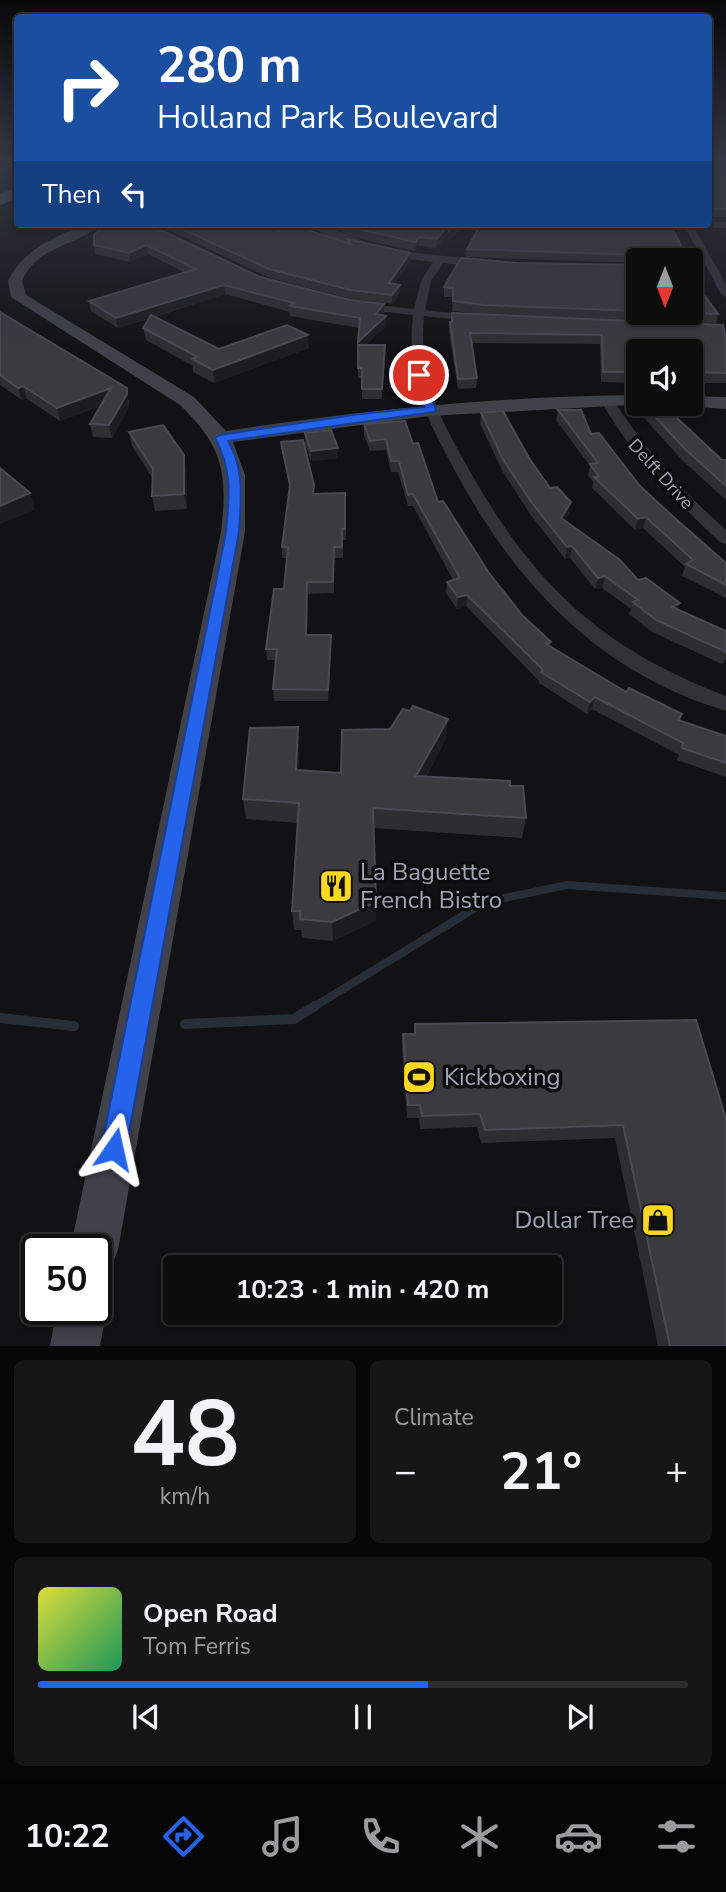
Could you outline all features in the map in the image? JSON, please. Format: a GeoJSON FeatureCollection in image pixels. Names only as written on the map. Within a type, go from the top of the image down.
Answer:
{"type":"FeatureCollection","features":[{"type":"Feature","properties":{"kind":"main road"},"geometry":{"type":"LineString","coordinates":[[92,228],[46,249],[25,263],[15,281],[19,297],[187,401],[203,415],[220,438],[231,457],[236,477],[233,532],[97,1234]]}},
{"type":"Feature","properties":{"kind":"main road"},"geometry":{"type":"LineString","coordinates":[[220,438],[430,410],[626,401]]}},
{"type":"Feature","properties":{"kind":"main road"},"geometry":{"type":"LineString","coordinates":[[703,403],[726,404]]}},
{"type":"Feature","properties":{"kind":"main road"},"geometry":{"type":"LineString","coordinates":[[75,1346],[79,1325]]}},
{"type":"Feature","properties":{"kind":"street"},"geometry":{"type":"LineString","coordinates":[[323,228],[365,244],[441,259],[500,265]]}},
{"type":"Feature","properties":{"kind":"street"},"geometry":{"type":"LineString","coordinates":[[690,228],[726,294]]}},
{"type":"Feature","properties":{"kind":"street"},"geometry":{"type":"LineString","coordinates":[[441,259],[425,283],[417,358],[419,375],[430,410],[493,524],[541,587],[567,613],[595,635],[649,669],[726,704]]}},
{"type":"Feature","properties":{"kind":"street"},"geometry":{"type":"LineString","coordinates":[[704,271],[714,272]]}},
{"type":"Feature","properties":{"kind":"street"},"geometry":{"type":"LineString","coordinates":[[351,304],[421,314],[496,320]]}},
{"type":"Feature","properties":{"kind":"street","name":"Delft Drive"},"geometry":{"type":"LineString","coordinates":[[607,401],[634,445],[672,489],[726,539]]}},
{"type":"Feature","properties":{"kind":"building"},"geometry":{"type":"Polygon","coordinates":[[[102,228],[144,228],[165,232],[260,277],[350,300],[384,304],[376,314],[386,316],[358,342],[360,318],[290,306],[294,303],[224,285],[116,318],[89,301],[196,269],[146,245],[129,253],[94,245],[94,235],[102,228]]]}},
{"type":"Feature","properties":{"kind":"building"},"geometry":{"type":"Polygon","coordinates":[[[180,228],[268,228],[279,231],[276,228],[301,228],[351,244],[347,239],[410,253],[389,283],[400,285],[392,295],[351,290],[269,269],[180,228]]]}},
{"type":"Feature","properties":{"kind":"building"},"geometry":{"type":"Polygon","coordinates":[[[354,228],[446,228],[437,239],[419,237],[416,242],[354,228]]]}},
{"type":"Feature","properties":{"kind":"building"},"geometry":{"type":"Polygon","coordinates":[[[479,228],[672,228],[682,248],[626,248],[626,254],[467,249],[479,228]]]}},
{"type":"Feature","properties":{"kind":"building"},"geometry":{"type":"Polygon","coordinates":[[[461,258],[517,263],[626,265],[626,310],[484,305],[453,301],[453,288],[444,287],[461,258]]]}},
{"type":"Feature","properties":{"kind":"building"},"geometry":{"type":"Polygon","coordinates":[[[704,295],[718,314],[704,313],[704,295]]]}},
{"type":"Feature","properties":{"kind":"building"},"geometry":{"type":"Polygon","coordinates":[[[0,312],[127,388],[127,394],[109,425],[90,424],[111,388],[57,408],[23,386],[18,388],[0,375],[0,312]]]}},
{"type":"Feature","properties":{"kind":"building"},"geometry":{"type":"Polygon","coordinates":[[[452,313],[626,321],[626,326],[723,325],[726,339],[726,373],[703,372],[703,339],[626,339],[626,372],[603,372],[602,335],[470,333],[477,378],[458,379],[452,313]]]}},
{"type":"Feature","properties":{"kind":"building"},"geometry":{"type":"Polygon","coordinates":[[[151,315],[219,349],[287,325],[308,335],[213,370],[192,359],[198,357],[143,328],[151,315]]]}},
{"type":"Feature","properties":{"kind":"building"},"geometry":{"type":"Polygon","coordinates":[[[358,345],[385,345],[382,389],[362,389],[358,345]]]}},
{"type":"Feature","properties":{"kind":"building"},"geometry":{"type":"Polygon","coordinates":[[[558,410],[581,410],[591,434],[599,433],[640,486],[726,563],[726,585],[686,564],[693,560],[646,517],[638,519],[594,477],[599,477],[590,464],[598,463],[558,410]]]}},
{"type":"Feature","properties":{"kind":"building"},"geometry":{"type":"Polygon","coordinates":[[[503,411],[529,458],[550,488],[557,487],[571,502],[561,518],[620,560],[638,580],[646,578],[680,603],[672,607],[726,631],[726,652],[656,620],[633,602],[638,600],[605,576],[598,578],[572,546],[567,547],[532,503],[504,461],[481,413],[503,411]]]}},
{"type":"Feature","properties":{"kind":"building"},"geometry":{"type":"Polygon","coordinates":[[[654,416],[675,416],[722,460],[726,460],[726,486],[686,450],[654,416]]]}},
{"type":"Feature","properties":{"kind":"building"},"geometry":{"type":"Polygon","coordinates":[[[405,421],[413,444],[418,443],[438,502],[443,501],[489,573],[522,615],[551,642],[546,644],[626,692],[629,688],[682,714],[678,720],[726,736],[726,763],[682,748],[683,743],[595,697],[590,702],[541,672],[543,670],[467,595],[458,597],[447,582],[460,578],[413,494],[408,495],[399,461],[391,461],[386,439],[370,441],[364,424],[405,421]]]}},
{"type":"Feature","properties":{"kind":"building"},"geometry":{"type":"Polygon","coordinates":[[[163,425],[184,455],[184,494],[152,496],[153,469],[129,432],[163,425]]]}},
{"type":"Feature","properties":{"kind":"building"},"geometry":{"type":"Polygon","coordinates":[[[331,430],[338,448],[311,451],[305,433],[331,430]]]}},
{"type":"Feature","properties":{"kind":"building"},"geometry":{"type":"Polygon","coordinates":[[[303,440],[314,485],[313,494],[345,493],[345,529],[342,529],[342,547],[334,547],[333,582],[307,582],[306,635],[331,635],[328,690],[273,689],[277,649],[266,649],[274,589],[284,589],[288,547],[282,547],[290,485],[281,442],[303,440]]]}},
{"type":"Feature","properties":{"kind":"building"},"geometry":{"type":"Polygon","coordinates":[[[0,468],[30,493],[0,506],[0,468]]]}},
{"type":"Feature","properties":{"kind":"building"},"geometry":{"type":"Polygon","coordinates":[[[413,706],[448,719],[416,776],[510,781],[510,786],[523,786],[526,818],[373,808],[376,902],[332,922],[300,919],[300,911],[292,911],[299,803],[243,799],[250,728],[298,727],[296,770],[341,773],[342,730],[390,729],[403,709],[410,711],[413,706]]]}},
{"type":"Feature","properties":{"kind":"building"},"geometry":{"type":"Polygon","coordinates":[[[696,1020],[726,1119],[726,1346],[670,1346],[623,1125],[485,1130],[480,1114],[422,1116],[420,1105],[408,1105],[403,1034],[415,1034],[415,1024],[696,1020]]]}},
{"type":"Feature","properties":{"kind":"waterway"},"geometry":{"type":"LineString","coordinates":[[312,1008],[485,902],[567,885],[726,896]]}},
{"type":"Feature","properties":{"kind":"waterway"},"geometry":{"type":"LineString","coordinates":[[185,1024],[294,1019],[315,1006]]}},
{"type":"Feature","properties":{"kind":"waterway"},"geometry":{"type":"LineString","coordinates":[[0,1018],[74,1026]]}},
{"type":"Feature","properties":{"kind":"place","name":"La Baguette French Bistro"},"geometry":{"type":"Point","coordinates":[336,886]}},
{"type":"Feature","properties":{"kind":"place","name":"Kickboxing"},"geometry":{"type":"Point","coordinates":[419,1077]}},
{"type":"Feature","properties":{"kind":"place","name":"Dollar Tree"},"geometry":{"type":"Point","coordinates":[658,1220]}},
{"type":"Feature","properties":{"kind":"route"},"geometry":{"type":"LineString","coordinates":[[114,1149],[233,532],[237,499],[236,477],[231,457],[220,438],[353,418],[430,410],[419,375]]}}]}
